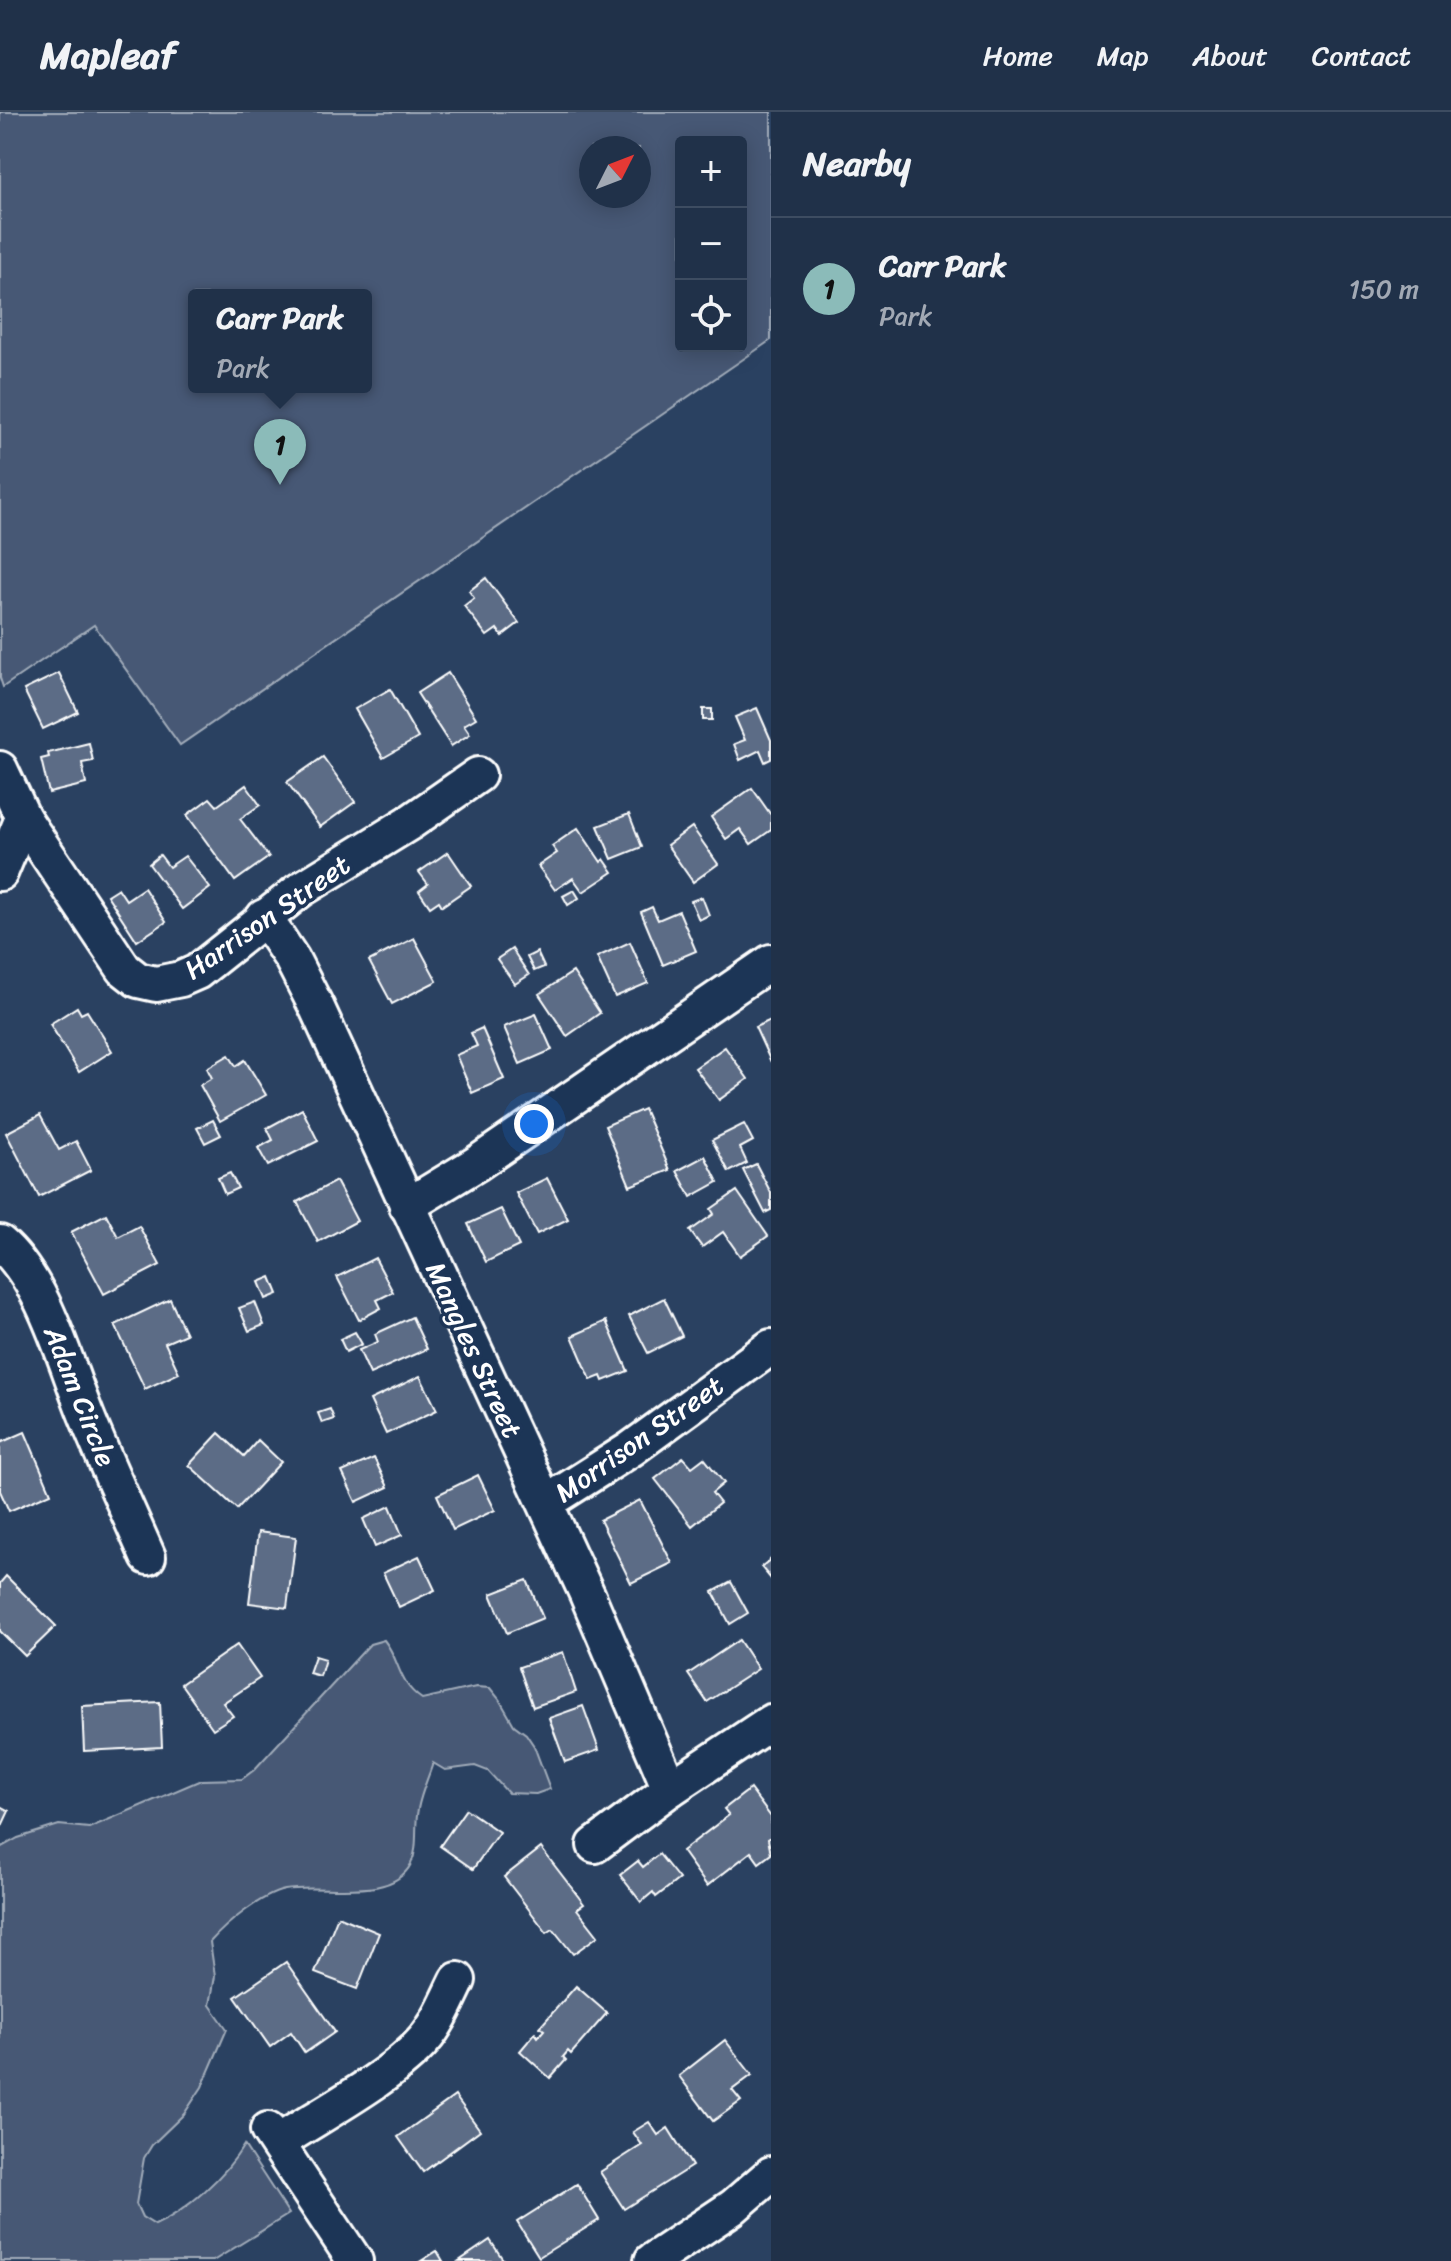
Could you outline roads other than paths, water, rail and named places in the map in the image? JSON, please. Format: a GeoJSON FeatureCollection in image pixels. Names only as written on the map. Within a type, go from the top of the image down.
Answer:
{"type":"FeatureCollection","features":[{"type":"Feature","properties":{"kind":"street","name":"Harrison Street"},"geometry":{"type":"LineString","coordinates":[[1,775],[23,818],[124,969],[145,983],[166,983],[197,972],[323,874],[409,823],[478,775]]}},
{"type":"Feature","properties":{"kind":"street"},"geometry":{"type":"LineString","coordinates":[[0,873],[23,818]]}},
{"type":"Feature","properties":{"kind":"street","name":"Mangles Street"},"geometry":{"type":"LineString","coordinates":[[264,917],[292,959],[317,1008],[546,1503],[670,1789]]}},
{"type":"Feature","properties":{"kind":"street"},"geometry":{"type":"LineString","coordinates":[[407,1206],[476,1164],[771,962]]}},
{"type":"Feature","properties":{"kind":"street","name":"Adam Circle"},"geometry":{"type":"LineString","coordinates":[[0,1243],[22,1267],[37,1292],[148,1557]]}},
{"type":"Feature","properties":{"kind":"street","name":"Morrison Street"},"geometry":{"type":"LineString","coordinates":[[546,1503],[631,1449],[771,1347]]}},
{"type":"Feature","properties":{"kind":"street"},"geometry":{"type":"LineString","coordinates":[[595,1845],[670,1789],[771,1722]]}},
{"type":"Feature","properties":{"kind":"street"},"geometry":{"type":"LineString","coordinates":[[355,2261],[272,2137],[366,2086],[415,2050],[433,2028],[458,1980]]}},
{"type":"Feature","properties":{"kind":"street"},"geometry":{"type":"LineString","coordinates":[[652,2261],[733,2207],[771,2174]]}},
{"type":"Feature","properties":{"kind":"place","name":"Carr Park"},"geometry":{"type":"Point","coordinates":[280,485]}}]}
